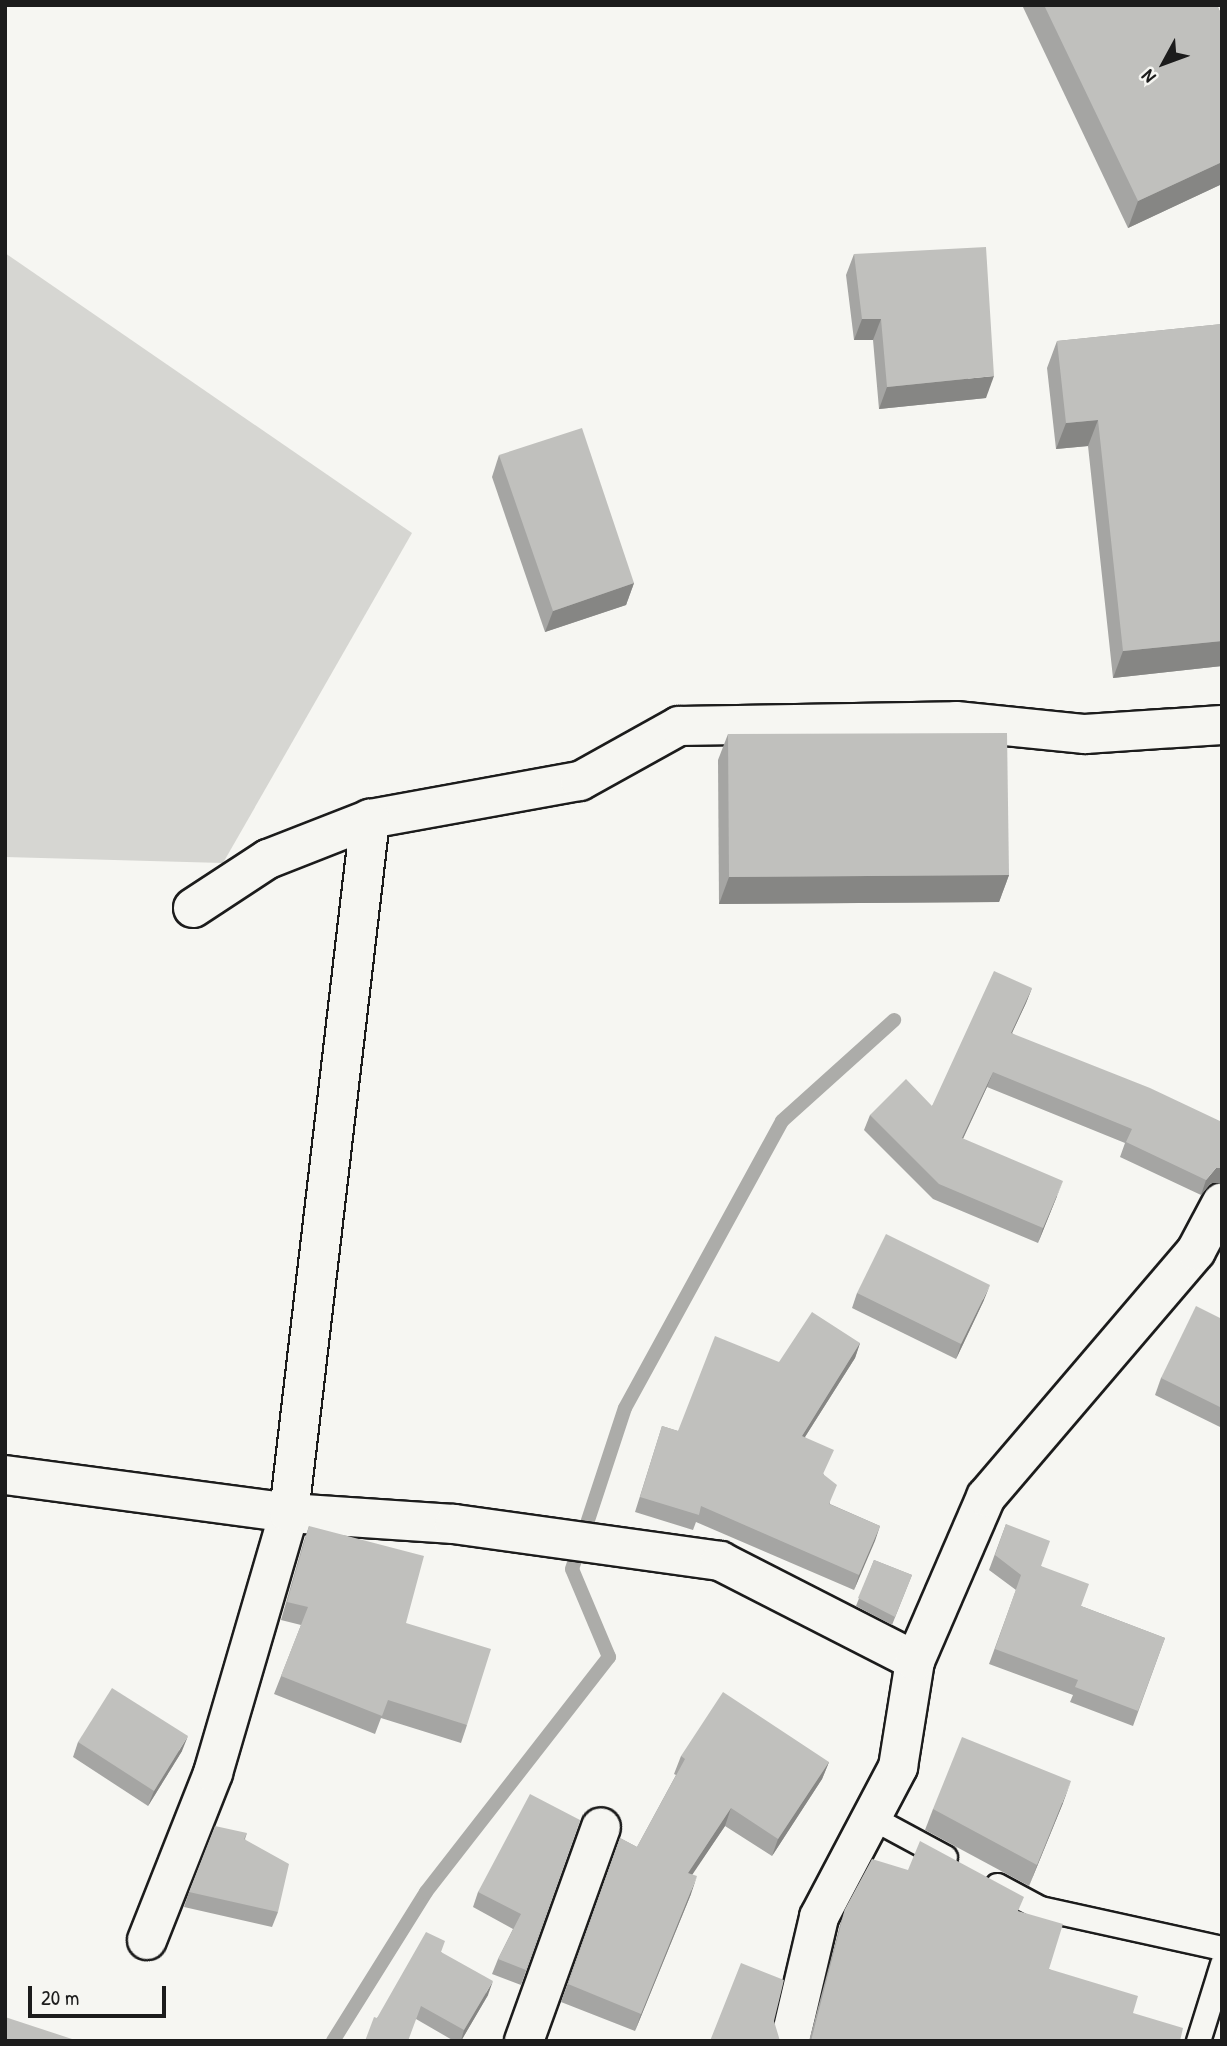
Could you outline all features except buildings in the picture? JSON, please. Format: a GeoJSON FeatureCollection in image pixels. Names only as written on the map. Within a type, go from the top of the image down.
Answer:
{"type":"FeatureCollection","features":[{"type":"Feature","properties":{"kind":"street"},"geometry":{"type":"LineString","coordinates":[[193,908],[268,859],[370,819],[580,781],[679,726],[956,721],[1085,734],[1222,725]]}},
{"type":"Feature","properties":{"kind":"street"},"geometry":{"type":"LineString","coordinates":[[147,1940],[213,1773],[289,1513],[370,819]]}},
{"type":"Feature","properties":{"kind":"street"},"geometry":{"type":"LineString","coordinates":[[790,2041],[819,1917],[898,1767],[915,1661],[986,1497],[1209,1256],[1222,1202]]}},
{"type":"Feature","properties":{"kind":"street"},"geometry":{"type":"LineString","coordinates":[[5,1475],[289,1513],[454,1524],[720,1561],[915,1661]]}},
{"type":"Feature","properties":{"kind":"street"},"geometry":{"type":"LineString","coordinates":[[524,2041],[601,1827]]}},
{"type":"Feature","properties":{"kind":"lane"},"geometry":{"type":"LineString","coordinates":[[871,1817],[1040,1908],[1222,1948]]}},
{"type":"Feature","properties":{"kind":"lane"},"geometry":{"type":"LineString","coordinates":[[1198,2041],[1222,1964]]}},
{"type":"Feature","properties":{"kind":"shaded area"},"geometry":{"type":"Polygon","coordinates":[[[5,253],[412,533],[223,863],[5,857],[5,253]]]}},
{"type":"Feature","properties":{"kind":"waterway"},"geometry":{"type":"LineString","coordinates":[[333,2041],[426,1892],[609,1657],[572,1569],[625,1408],[782,1121],[894,1020]]}}]}
